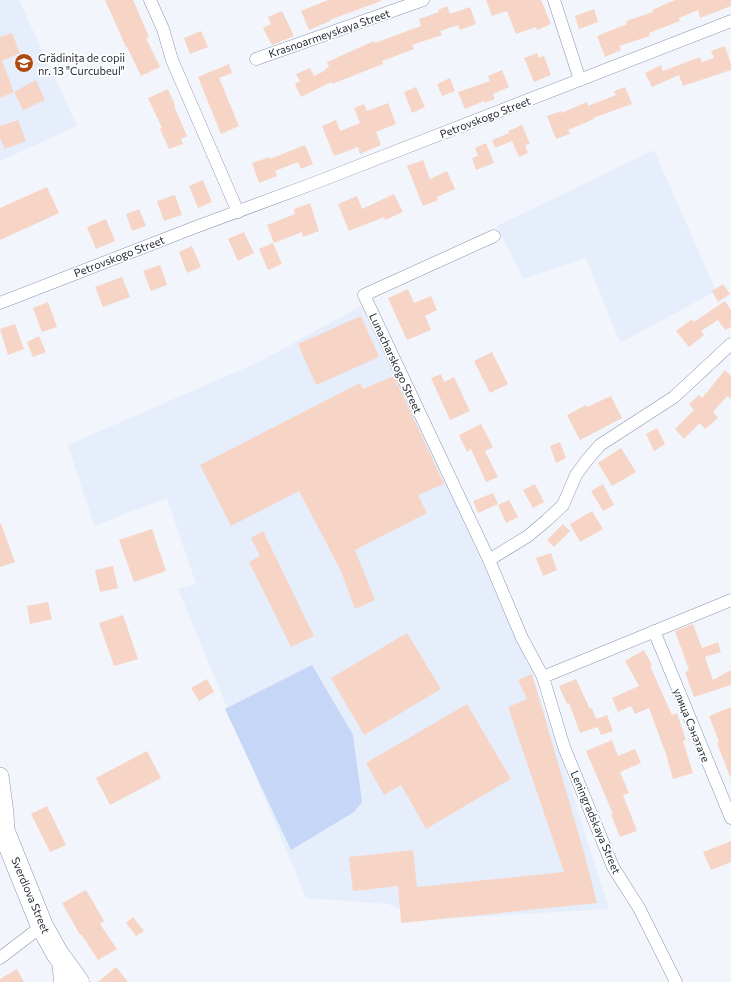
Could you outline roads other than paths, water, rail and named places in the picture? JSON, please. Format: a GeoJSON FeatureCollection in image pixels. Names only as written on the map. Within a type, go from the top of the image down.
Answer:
{"type":"FeatureCollection","features":[{"type":"Feature","properties":{"kind":"highway","name":"Sverdlova Street"},"geometry":{"type":"LineString","coordinates":[[3,828],[42,926],[57,953],[78,982]]}},
{"type":"Feature","properties":{"kind":"street"},"geometry":{"type":"LineString","coordinates":[[150,0],[163,29],[172,60],[238,212]]}},
{"type":"Feature","properties":{"kind":"street","name":"Krasnoarmeyskaya Street"},"geometry":{"type":"LineString","coordinates":[[256,59],[423,0]]}},
{"type":"Feature","properties":{"kind":"street"},"geometry":{"type":"LineString","coordinates":[[554,0],[580,80]]}},
{"type":"Feature","properties":{"kind":"street","name":"Petrovskogo Street"},"geometry":{"type":"LineString","coordinates":[[0,302],[238,212],[731,21]]}},
{"type":"Feature","properties":{"kind":"street","name":"Lunacharskogo Street"},"geometry":{"type":"LineString","coordinates":[[494,236],[364,295],[490,560],[522,638],[543,677]]}},
{"type":"Feature","properties":{"kind":"street"},"geometry":{"type":"LineString","coordinates":[[490,560],[528,536],[562,505],[576,475],[586,460],[600,445],[674,397],[731,344]]}},
{"type":"Feature","properties":{"kind":"street"},"geometry":{"type":"LineString","coordinates":[[543,677],[731,600]]}},
{"type":"Feature","properties":{"kind":"street","name":"улица Сэнэтате"},"geometry":{"type":"LineString","coordinates":[[654,631],[731,818]]}},
{"type":"Feature","properties":{"kind":"street","name":"Leningradskaya Street"},"geometry":{"type":"LineString","coordinates":[[543,677],[564,747],[613,867],[639,908],[676,982]]}},
{"type":"Feature","properties":{"kind":"street","name":"Sverdlova Street"},"geometry":{"type":"LineString","coordinates":[[0,776],[5,814],[3,828]]}},
{"type":"Feature","properties":{"kind":"street"},"geometry":{"type":"LineString","coordinates":[[0,958],[42,926]]}},
{"type":"Feature","properties":{"kind":"street"},"geometry":{"type":"LineString","coordinates":[[57,953],[60,982]]}},
{"type":"Feature","properties":{"kind":"place","name":"Grădinița de copii nr. 13 \"Curcubeul\""},"geometry":{"type":"Point","coordinates":[24,63]}}]}
